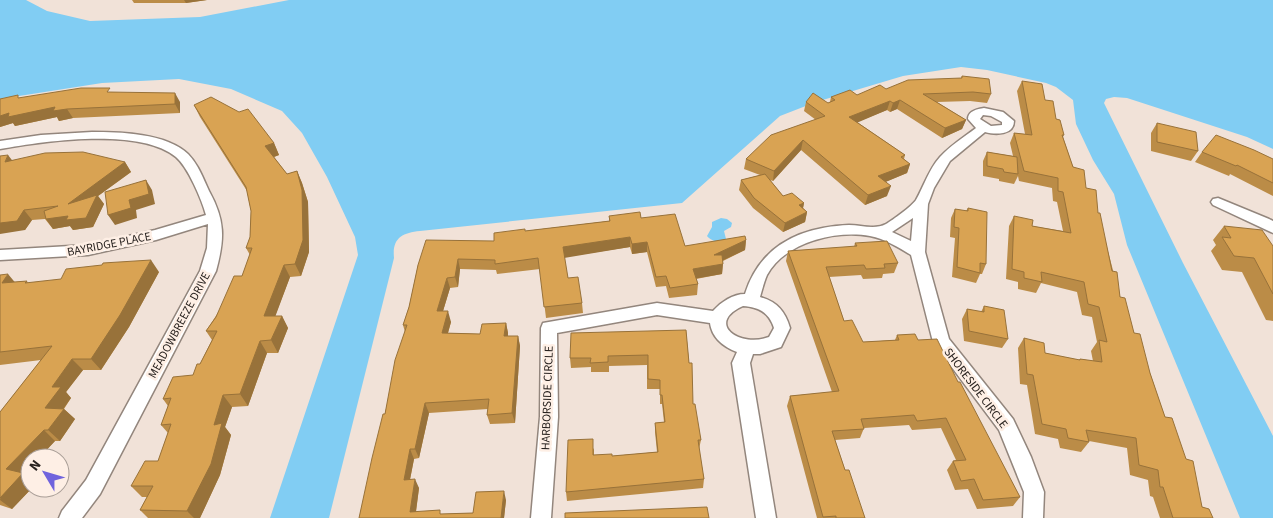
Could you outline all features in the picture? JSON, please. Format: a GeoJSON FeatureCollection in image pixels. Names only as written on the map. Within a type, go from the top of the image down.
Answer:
{"type":"FeatureCollection","features":[{"type":"Feature","properties":{"kind":"street"},"geometry":{"type":"LineString","coordinates":[[877,233],[892,227],[921,204],[927,188],[945,159],[984,128]]}},
{"type":"Feature","properties":{"kind":"street","name":"MEADOWBREEZE DRIVE"},"geometry":{"type":"LineString","coordinates":[[0,145],[38,139],[101,136],[130,138],[165,146],[180,154],[189,164],[215,217],[214,250],[208,271],[93,487],[69,518]]}},
{"type":"Feature","properties":{"kind":"street"},"geometry":{"type":"LineString","coordinates":[[1218,202],[1264,222],[1273,228]]}},
{"type":"Feature","properties":{"kind":"street","name":"SHORESIDE CIRCLE"},"geometry":{"type":"LineString","coordinates":[[921,204],[918,252],[941,342],[978,386],[1006,425],[1021,457],[1034,492],[1034,518]]}},
{"type":"Feature","properties":{"kind":"street","name":"BAYRIDGE PLACE"},"geometry":{"type":"LineString","coordinates":[[0,255],[71,252],[96,248],[147,237],[215,217]]}},
{"type":"Feature","properties":{"kind":"street"},"geometry":{"type":"LineString","coordinates":[[751,300],[762,270],[772,257],[800,240],[852,229],[877,233],[918,252]]}},
{"type":"Feature","properties":{"kind":"street"},"geometry":{"type":"LineString","coordinates":[[742,300],[751,300],[769,306],[776,313],[782,328],[775,342],[758,349],[747,349],[737,346],[722,334],[718,318],[720,312],[726,306],[742,300]]}},
{"type":"Feature","properties":{"kind":"street","name":"HARBORSIDE CIRCLE"},"geometry":{"type":"LineString","coordinates":[[541,518],[549,417],[549,328],[657,309],[718,318]]}},
{"type":"Feature","properties":{"kind":"street"},"geometry":{"type":"LineString","coordinates":[[747,349],[741,363],[766,518]]}},
{"type":"Feature","properties":{"kind":"water"},"geometry":{"type":"Polygon","coordinates":[[[0,0],[26,0],[47,11],[90,21],[200,17],[289,0],[1273,0],[1273,149],[1247,137],[1127,98],[1114,97],[1106,99],[1104,103],[1183,263],[1273,436],[1273,518],[1240,518],[1127,245],[1114,194],[1093,160],[1076,124],[1073,100],[1056,87],[1046,83],[987,70],[961,67],[903,76],[816,102],[780,116],[682,203],[420,231],[403,235],[395,246],[394,258],[329,518],[270,518],[358,255],[355,237],[327,177],[302,133],[282,111],[231,89],[179,79],[102,83],[0,99],[0,0]]]}},
{"type":"Feature","properties":{"kind":"water"},"geometry":{"type":"Polygon","coordinates":[[[721,218],[727,219],[732,223],[731,227],[724,231],[726,239],[724,241],[716,241],[707,236],[712,227],[712,222],[721,218]]]}},
{"type":"Feature","properties":{"kind":"building"},"geometry":{"type":"Polygon","coordinates":[[[962,76],[989,79],[991,94],[973,92],[923,94],[966,120],[945,128],[900,100],[893,103],[890,101],[849,117],[905,155],[901,157],[910,164],[878,176],[891,186],[868,195],[803,140],[774,171],[746,159],[771,135],[825,116],[806,102],[813,93],[828,103],[835,100],[831,97],[850,90],[857,95],[880,85],[886,89],[908,80],[962,78],[962,76]]]}},
{"type":"Feature","properties":{"kind":"building"},"geometry":{"type":"Polygon","coordinates":[[[1022,81],[1042,84],[1045,100],[1053,101],[1056,119],[1060,120],[1064,135],[1062,135],[1073,167],[1084,170],[1086,188],[1096,190],[1098,213],[1100,213],[1112,271],[1117,272],[1120,297],[1125,298],[1134,333],[1140,334],[1150,373],[1165,417],[1172,418],[1186,459],[1193,461],[1202,507],[1209,509],[1213,518],[1173,518],[1163,487],[1160,487],[1158,470],[1139,465],[1136,438],[1086,430],[1089,442],[1068,438],[1066,429],[1042,424],[1033,375],[1027,374],[1024,338],[1044,343],[1045,353],[1102,362],[1099,340],[1107,342],[1099,307],[1088,304],[1084,282],[1041,272],[1042,282],[1024,278],[1024,272],[1012,269],[1014,216],[1033,220],[1032,226],[1071,233],[1063,192],[1058,191],[1058,178],[1024,171],[1014,133],[1032,135],[1022,81]]]}},
{"type":"Feature","properties":{"kind":"building"},"geometry":{"type":"Polygon","coordinates":[[[81,88],[110,88],[107,92],[175,93],[175,104],[53,111],[55,107],[8,117],[9,113],[0,116],[0,99],[18,95],[18,98],[81,88]]]}},
{"type":"Feature","properties":{"kind":"building"},"geometry":{"type":"Polygon","coordinates":[[[211,97],[239,112],[248,109],[274,143],[265,146],[287,174],[297,171],[302,190],[303,240],[295,264],[284,265],[264,316],[282,316],[271,340],[260,341],[240,394],[223,395],[214,425],[222,423],[211,464],[187,511],[140,510],[153,486],[131,486],[145,461],[158,461],[171,424],[161,425],[171,398],[163,399],[173,377],[193,375],[197,364],[200,364],[217,331],[206,331],[216,317],[234,276],[242,276],[252,248],[246,248],[250,237],[251,211],[246,187],[194,105],[211,97]]]}},
{"type":"Feature","properties":{"kind":"building"},"geometry":{"type":"Polygon","coordinates":[[[1157,123],[1196,132],[1198,151],[1157,142],[1157,123]]]}},
{"type":"Feature","properties":{"kind":"building"},"geometry":{"type":"Polygon","coordinates":[[[1216,135],[1273,159],[1273,183],[1237,165],[1202,152],[1216,135]]]}},
{"type":"Feature","properties":{"kind":"building"},"geometry":{"type":"Polygon","coordinates":[[[83,152],[125,162],[68,204],[97,195],[86,218],[66,220],[68,216],[46,219],[44,211],[58,206],[24,210],[17,221],[0,223],[0,156],[8,155],[5,162],[45,153],[83,152]]]}},
{"type":"Feature","properties":{"kind":"building"},"geometry":{"type":"Polygon","coordinates":[[[987,152],[1017,157],[1018,174],[1004,172],[1003,169],[987,166],[987,152]]]}},
{"type":"Feature","properties":{"kind":"building"},"geometry":{"type":"Polygon","coordinates":[[[765,174],[783,196],[792,193],[804,203],[799,205],[807,212],[785,223],[754,198],[741,180],[765,174]]]}},
{"type":"Feature","properties":{"kind":"building"},"geometry":{"type":"Polygon","coordinates":[[[146,180],[149,194],[129,200],[131,208],[108,215],[105,192],[146,180]]]}},
{"type":"Feature","properties":{"kind":"building"},"geometry":{"type":"Polygon","coordinates":[[[968,208],[987,212],[986,264],[980,263],[980,273],[957,267],[959,228],[954,227],[955,209],[968,211],[968,208]]]}},
{"type":"Feature","properties":{"kind":"building"},"geometry":{"type":"Polygon","coordinates":[[[640,212],[641,218],[675,214],[685,246],[745,236],[746,240],[714,255],[722,255],[723,264],[693,269],[698,284],[670,288],[666,276],[656,277],[647,242],[632,244],[630,237],[563,247],[568,278],[578,277],[582,303],[544,307],[538,258],[495,264],[495,260],[458,259],[455,277],[447,278],[437,311],[448,311],[442,333],[480,334],[482,324],[506,323],[504,336],[518,336],[512,413],[487,415],[489,399],[425,403],[415,449],[410,449],[404,480],[415,479],[410,512],[440,510],[440,514],[473,513],[476,492],[504,491],[501,518],[359,518],[383,414],[385,414],[395,360],[407,325],[403,325],[426,240],[494,241],[494,233],[610,221],[609,216],[640,212]]]}},
{"type":"Feature","properties":{"kind":"building"},"geometry":{"type":"Polygon","coordinates":[[[1224,226],[1262,230],[1273,246],[1273,294],[1254,258],[1234,256],[1222,237],[1231,238],[1224,226]]]}},
{"type":"Feature","properties":{"kind":"building"},"geometry":{"type":"Polygon","coordinates":[[[887,241],[898,263],[884,264],[885,268],[866,269],[864,265],[826,267],[844,321],[852,320],[863,342],[899,340],[897,335],[915,334],[918,340],[937,339],[1020,497],[983,500],[974,479],[961,481],[953,461],[966,460],[946,418],[917,421],[914,415],[861,419],[864,429],[832,431],[845,470],[849,470],[865,518],[823,517],[790,396],[839,391],[788,251],[857,246],[855,243],[887,241]]]}},
{"type":"Feature","properties":{"kind":"building"},"geometry":{"type":"Polygon","coordinates":[[[151,260],[120,315],[91,359],[72,359],[52,387],[61,387],[45,408],[64,409],[48,430],[44,430],[26,448],[20,448],[20,455],[6,469],[20,472],[20,476],[0,498],[0,412],[52,346],[0,352],[0,275],[8,274],[2,283],[27,281],[25,283],[61,279],[66,269],[102,265],[103,263],[151,260]]]}},
{"type":"Feature","properties":{"kind":"building"},"geometry":{"type":"Polygon","coordinates":[[[984,306],[1004,310],[1008,339],[969,331],[967,309],[984,312],[984,306]]]}},
{"type":"Feature","properties":{"kind":"building"},"geometry":{"type":"Polygon","coordinates":[[[686,330],[689,363],[692,363],[693,404],[695,404],[701,440],[698,440],[704,479],[566,492],[568,440],[593,439],[593,455],[612,454],[612,456],[658,452],[655,423],[665,422],[662,395],[660,395],[660,380],[648,379],[648,355],[608,356],[608,362],[590,363],[591,358],[570,358],[571,333],[686,330]]]}},
{"type":"Feature","properties":{"kind":"building"},"geometry":{"type":"Polygon","coordinates":[[[707,507],[709,518],[565,518],[565,513],[707,507]]]}}]}
